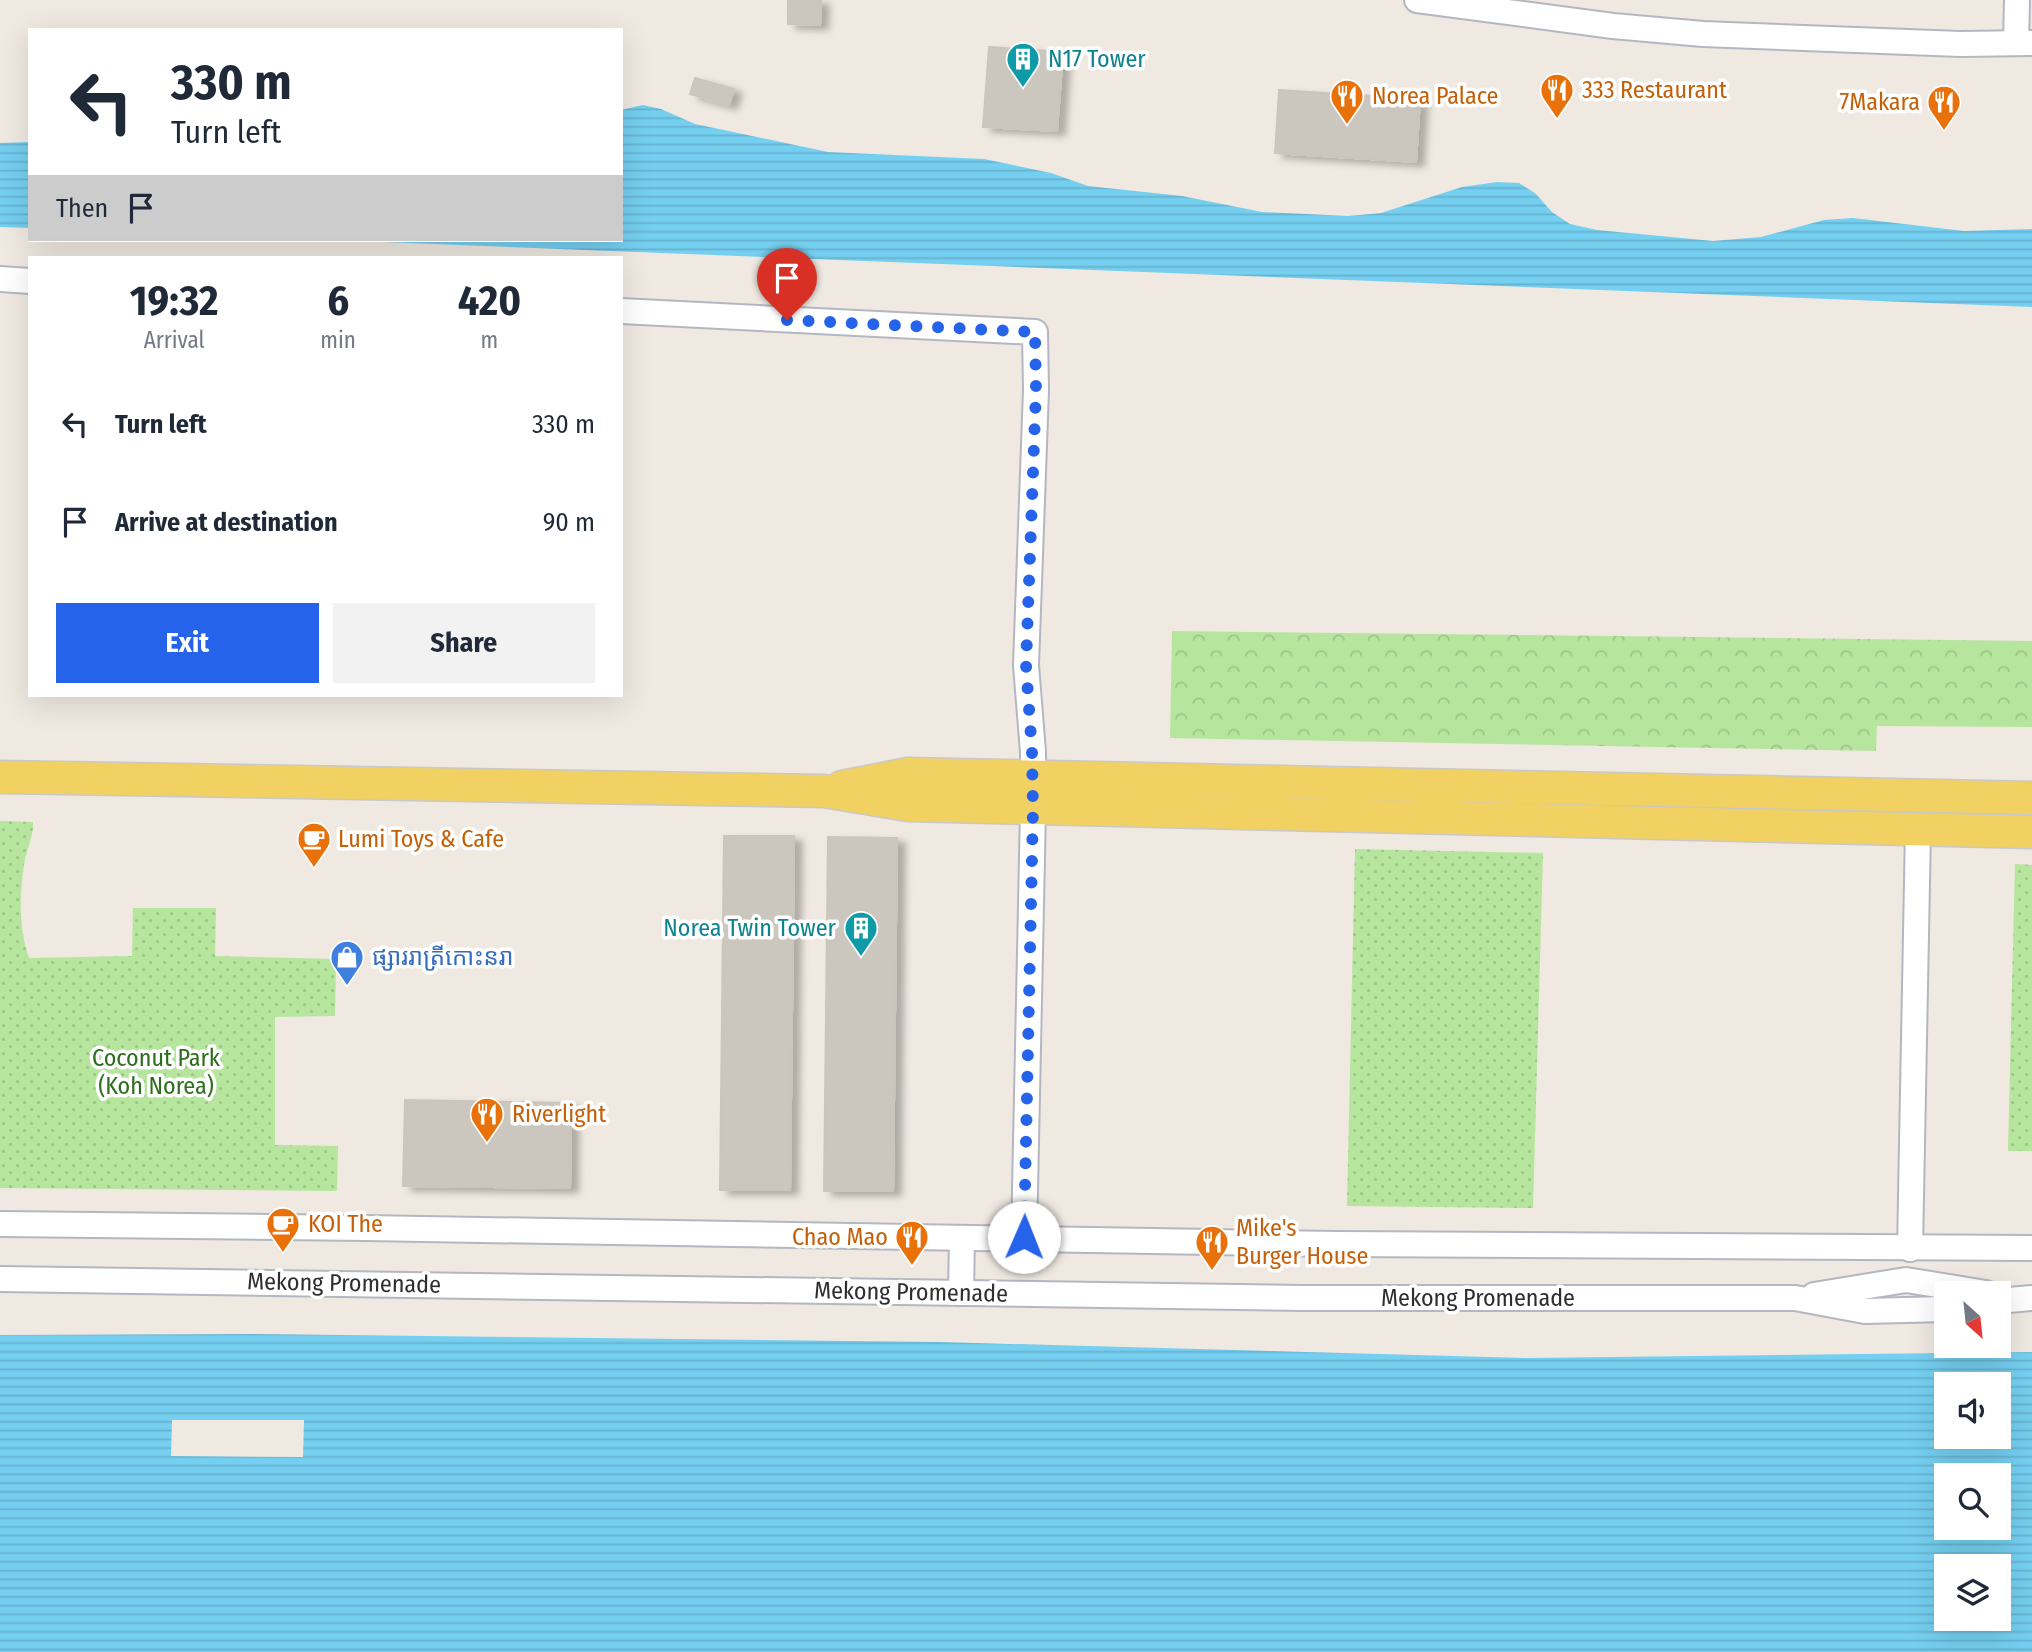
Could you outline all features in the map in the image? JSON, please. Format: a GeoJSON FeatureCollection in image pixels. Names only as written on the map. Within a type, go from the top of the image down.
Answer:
{"type":"FeatureCollection","features":[{"type":"Feature","properties":{"kind":"main road"},"geometry":{"type":"LineString","coordinates":[[824,791],[908,774],[2032,798]]}},
{"type":"Feature","properties":{"kind":"main road"},"geometry":{"type":"LineString","coordinates":[[0,777],[824,791],[908,805],[2032,832]]}},
{"type":"Feature","properties":{"kind":"street"},"geometry":{"type":"LineString","coordinates":[[1417,0],[1613,26],[1703,34],[1960,44],[2024,43],[2017,0]]}},
{"type":"Feature","properties":{"kind":"street"},"geometry":{"type":"LineString","coordinates":[[0,279],[28,281]]}},
{"type":"Feature","properties":{"kind":"street"},"geometry":{"type":"LineString","coordinates":[[623,311],[1035,332],[1036,390],[1026,665],[1033,809],[1024,1237]]}},
{"type":"Feature","properties":{"kind":"street"},"geometry":{"type":"LineString","coordinates":[[1910,1249],[1918,829]]}},
{"type":"Feature","properties":{"kind":"street"},"geometry":{"type":"LineString","coordinates":[[0,1224],[1024,1237],[1324,1244],[2032,1248]]}},
{"type":"Feature","properties":{"kind":"street"},"geometry":{"type":"LineString","coordinates":[[961,1293],[962,1238]]}},
{"type":"Feature","properties":{"kind":"street","name":"Mekong Promenade"},"geometry":{"type":"LineString","coordinates":[[0,1279],[1302,1298],[1796,1298],[1865,1311],[1934,1309]]}},
{"type":"Feature","properties":{"kind":"street"},"geometry":{"type":"LineString","coordinates":[[1796,1298],[1906,1280],[1934,1285]]}},
{"type":"Feature","properties":{"kind":"green space"},"geometry":{"type":"Polygon","coordinates":[[[1172,631],[2032,641],[2032,727],[1877,726],[1876,751],[1170,738],[1172,631]]]}},
{"type":"Feature","properties":{"kind":"green space","name":"Coconut Park (Koh Norea)"},"geometry":{"type":"Polygon","coordinates":[[[0,821],[33,822],[21,889],[23,935],[29,958],[132,956],[133,908],[216,908],[215,956],[336,959],[335,1016],[275,1017],[275,1145],[338,1146],[337,1191],[0,1188],[0,821]]]}},
{"type":"Feature","properties":{"kind":"green space"},"geometry":{"type":"Polygon","coordinates":[[[1355,849],[1543,853],[1533,1208],[1347,1206],[1355,849]]]}},
{"type":"Feature","properties":{"kind":"green space"},"geometry":{"type":"Polygon","coordinates":[[[2015,864],[2032,865],[2032,1151],[2008,1151],[2015,864]]]}},
{"type":"Feature","properties":{"kind":"water"},"geometry":{"type":"Polygon","coordinates":[[[643,105],[661,109],[695,124],[828,152],[984,159],[1051,173],[1088,186],[1182,196],[1262,212],[1348,216],[1381,213],[1462,187],[1497,182],[1519,183],[1535,193],[1552,212],[1570,224],[1597,230],[1713,241],[1761,237],[1824,220],[1853,218],[1964,231],[2032,229],[2032,307],[384,242],[623,242],[623,110],[643,105]]]}},
{"type":"Feature","properties":{"kind":"water"},"geometry":{"type":"Polygon","coordinates":[[[28,142],[28,228],[0,227],[0,143],[28,142]]]}},
{"type":"Feature","properties":{"kind":"water"},"geometry":{"type":"Polygon","coordinates":[[[255,1334],[940,1342],[1527,1358],[1934,1353],[1934,1358],[2011,1358],[2011,1352],[2032,1352],[2032,1652],[0,1652],[0,1335],[255,1334]]]}},
{"type":"Feature","properties":{"kind":"pier"},"geometry":{"type":"Polygon","coordinates":[[[172,1420],[304,1420],[303,1457],[171,1456],[172,1420]]]}},
{"type":"Feature","properties":{"kind":"building"},"geometry":{"type":"Polygon","coordinates":[[[788,0],[821,0],[820,25],[788,24],[788,0]]]}},
{"type":"Feature","properties":{"kind":"building","name":"N17 Tower"},"geometry":{"type":"Polygon","coordinates":[[[989,47],[1063,52],[1057,131],[983,127],[989,47]]]}},
{"type":"Feature","properties":{"kind":"building"},"geometry":{"type":"Polygon","coordinates":[[[695,78],[734,89],[729,105],[690,94],[695,78]]]}},
{"type":"Feature","properties":{"kind":"building","name":"Norea Palace"},"geometry":{"type":"Polygon","coordinates":[[[1279,90],[1420,99],[1416,162],[1275,153],[1279,90]]]}},
{"type":"Feature","properties":{"kind":"building"},"geometry":{"type":"Polygon","coordinates":[[[724,836],[794,836],[790,1190],[720,1190],[724,836]]]}},
{"type":"Feature","properties":{"kind":"building","name":"Norea Twin Tower"},"geometry":{"type":"Polygon","coordinates":[[[828,837],[897,838],[893,1191],[824,1191],[828,837]]]}},
{"type":"Feature","properties":{"kind":"building","name":"Riverlight"},"geometry":{"type":"Polygon","coordinates":[[[405,1100],[571,1103],[570,1188],[403,1186],[405,1100]]]}},
{"type":"Feature","properties":{"kind":"place","name":"N17 Tower"},"geometry":{"type":"Point","coordinates":[1023,89]}},
{"type":"Feature","properties":{"kind":"place","name":"333 Restaurant"},"geometry":{"type":"Point","coordinates":[1557,120]}},
{"type":"Feature","properties":{"kind":"place","name":"Norea Palace"},"geometry":{"type":"Point","coordinates":[1347,126]}},
{"type":"Feature","properties":{"kind":"place","name":"7Makara"},"geometry":{"type":"Point","coordinates":[1944,132]}},
{"type":"Feature","properties":{"kind":"place","name":"Lumi Toys & Cafe"},"geometry":{"type":"Point","coordinates":[314,869]}},
{"type":"Feature","properties":{"kind":"place","name":"Norea Twin Tower"},"geometry":{"type":"Point","coordinates":[861,958]}},
{"type":"Feature","properties":{"kind":"place","name":"ផ្សាររាត្រីកោះនរា"},"geometry":{"type":"Point","coordinates":[347,987]}},
{"type":"Feature","properties":{"kind":"place","name":"Riverlight"},"geometry":{"type":"Point","coordinates":[487,1144]}},
{"type":"Feature","properties":{"kind":"place","name":"KOI The"},"geometry":{"type":"Point","coordinates":[283,1254]}},
{"type":"Feature","properties":{"kind":"place","name":"Chao Mao"},"geometry":{"type":"Point","coordinates":[912,1267]}},
{"type":"Feature","properties":{"kind":"place","name":"Mike's Burger House"},"geometry":{"type":"Point","coordinates":[1212,1272]}},
{"type":"Feature","properties":{"kind":"route"},"geometry":{"type":"LineString","coordinates":[[787,320],[1035,332],[1036,390],[1026,665],[1033,809],[1024,1237]]}}]}
